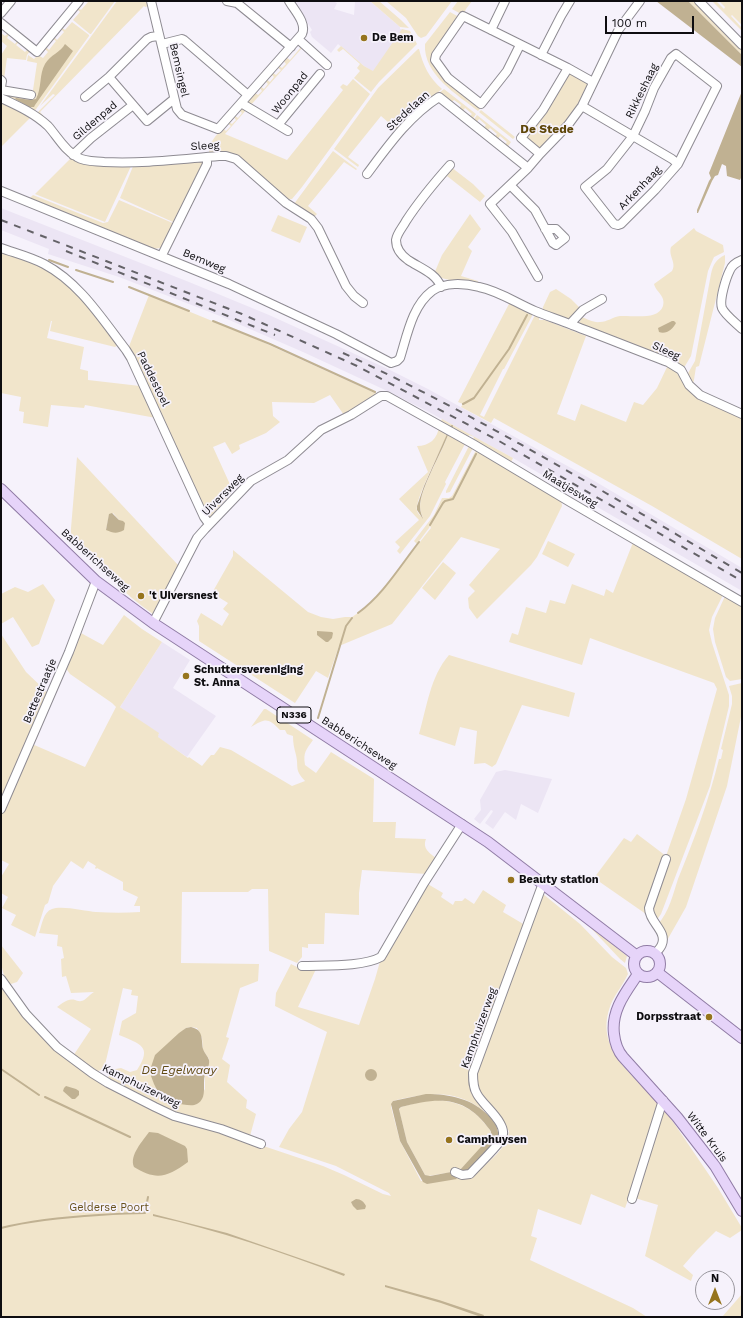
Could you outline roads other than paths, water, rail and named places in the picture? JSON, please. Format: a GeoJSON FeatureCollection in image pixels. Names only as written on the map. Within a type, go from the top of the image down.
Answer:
{"type":"FeatureCollection","features":[{"type":"Feature","properties":{"kind":"main road","name":"Babberichseweg"},"geometry":{"type":"LineString","coordinates":[[1,489],[96,581],[153,623],[462,824],[488,842],[637,956]]}},
{"type":"Feature","properties":{"kind":"main road"},"geometry":{"type":"LineString","coordinates":[[646,951],[655,954],[659,963],[657,972],[648,976],[638,974],[634,965],[637,956],[646,951]]}},
{"type":"Feature","properties":{"kind":"main road"},"geometry":{"type":"LineString","coordinates":[[657,972],[742,1038]]}},
{"type":"Feature","properties":{"kind":"main road","name":"Witte Kruis"},"geometry":{"type":"LineString","coordinates":[[638,974],[618,1006],[614,1022],[615,1040],[620,1053],[663,1100],[714,1166],[740,1204]]}},
{"type":"Feature","properties":{"kind":"street"},"geometry":{"type":"LineString","coordinates":[[1,13],[10,1]]}},
{"type":"Feature","properties":{"kind":"street"},"geometry":{"type":"LineString","coordinates":[[1,23],[37,52],[79,1]]}},
{"type":"Feature","properties":{"kind":"street","name":"Bemsingel"},"geometry":{"type":"LineString","coordinates":[[151,1],[176,110],[180,114],[218,129],[300,37]]}},
{"type":"Feature","properties":{"kind":"street"},"geometry":{"type":"LineString","coordinates":[[227,1],[237,3],[291,47]]}},
{"type":"Feature","properties":{"kind":"street"},"geometry":{"type":"LineString","coordinates":[[284,1],[301,29],[300,37]]}},
{"type":"Feature","properties":{"kind":"street"},"geometry":{"type":"LineString","coordinates":[[289,1],[303,24],[304,29],[300,37]]}},
{"type":"Feature","properties":{"kind":"street"},"geometry":{"type":"LineString","coordinates":[[491,30],[504,1]]}},
{"type":"Feature","properties":{"kind":"street"},"geometry":{"type":"LineString","coordinates":[[541,55],[570,1]]}},
{"type":"Feature","properties":{"kind":"street"},"geometry":{"type":"LineString","coordinates":[[699,1],[742,45]]}},
{"type":"Feature","properties":{"kind":"street"},"geometry":{"type":"LineString","coordinates":[[538,277],[512,232],[490,204],[528,168],[568,125],[582,106],[619,29],[636,2]]}},
{"type":"Feature","properties":{"kind":"street"},"geometry":{"type":"LineString","coordinates":[[520,45],[507,71],[481,104],[448,78],[435,60],[436,55],[463,16],[593,82]]}},
{"type":"Feature","properties":{"kind":"street"},"geometry":{"type":"LineString","coordinates":[[84,97],[109,77],[151,37],[160,40],[184,40],[248,95]]}},
{"type":"Feature","properties":{"kind":"street"},"geometry":{"type":"LineString","coordinates":[[300,37],[327,65]]}},
{"type":"Feature","properties":{"kind":"street","name":"Rikkeshaag"},"geometry":{"type":"LineString","coordinates":[[633,136],[654,88],[671,58],[676,54],[717,86],[678,164]]}},
{"type":"Feature","properties":{"kind":"street"},"geometry":{"type":"LineString","coordinates":[[540,154],[521,138],[543,110],[568,68]]}},
{"type":"Feature","properties":{"kind":"street","name":"Woonpad"},"geometry":{"type":"LineString","coordinates":[[278,125],[320,74]]}},
{"type":"Feature","properties":{"kind":"street","name":"Gildenpad"},"geometry":{"type":"LineString","coordinates":[[109,77],[147,121],[174,99]]}},
{"type":"Feature","properties":{"kind":"street"},"geometry":{"type":"LineString","coordinates":[[1,80],[1,88],[31,95]]}},
{"type":"Feature","properties":{"kind":"street","name":"Stedelaan"},"geometry":{"type":"LineString","coordinates":[[366,174],[401,131],[422,110],[439,97],[528,168]]}},
{"type":"Feature","properties":{"kind":"street","name":"Sleeg"},"geometry":{"type":"LineString","coordinates":[[1,98],[29,112],[40,120],[73,155],[86,161],[128,162],[226,156],[236,159],[286,204],[314,222],[346,286],[354,296],[363,303]]}},
{"type":"Feature","properties":{"kind":"street","name":"Woonpad"},"geometry":{"type":"LineString","coordinates":[[241,103],[288,131]]}},
{"type":"Feature","properties":{"kind":"street","name":"Gildenpad"},"geometry":{"type":"LineString","coordinates":[[73,155],[91,138],[133,105]]}},
{"type":"Feature","properties":{"kind":"street"},"geometry":{"type":"LineString","coordinates":[[582,106],[678,164]]}},
{"type":"Feature","properties":{"kind":"street","name":"Arkenhaag"},"geometry":{"type":"LineString","coordinates":[[633,136],[607,169],[585,187],[614,224],[621,224],[655,190],[678,164]]}},
{"type":"Feature","properties":{"kind":"street"},"geometry":{"type":"LineString","coordinates":[[162,256],[207,164],[207,157]]}},
{"type":"Feature","properties":{"kind":"street"},"geometry":{"type":"LineString","coordinates":[[441,286],[436,278],[401,254],[398,250],[396,241],[400,231],[421,199],[450,165]]}},
{"type":"Feature","properties":{"kind":"street"},"geometry":{"type":"LineString","coordinates":[[510,185],[534,210],[545,229]]}},
{"type":"Feature","properties":{"kind":"street","name":"Bemweg"},"geometry":{"type":"LineString","coordinates":[[1,191],[229,284],[336,334],[388,361],[395,363],[400,358],[414,315],[419,305],[433,290],[441,286]]}},
{"type":"Feature","properties":{"kind":"street","name":"Paddestoel"},"geometry":{"type":"LineString","coordinates":[[1,248],[43,264],[75,286],[126,350],[204,517],[209,524]]}},
{"type":"Feature","properties":{"kind":"street"},"geometry":{"type":"LineString","coordinates":[[741,263],[729,271],[721,303],[722,308],[742,329]]}},
{"type":"Feature","properties":{"kind":"street","name":"Sleeg"},"geometry":{"type":"LineString","coordinates":[[441,286],[452,284],[480,287],[494,291],[535,311],[668,362],[681,370],[689,384],[700,396],[742,414]]}},
{"type":"Feature","properties":{"kind":"street"},"geometry":{"type":"LineString","coordinates":[[570,324],[583,310],[602,299]]}},
{"type":"Feature","properties":{"kind":"street","name":"Uiversweg"},"geometry":{"type":"LineString","coordinates":[[153,623],[197,538],[252,481],[288,460],[322,430],[351,415],[381,396],[387,396]]}},
{"type":"Feature","properties":{"kind":"street","name":"Maatjesweg"},"geometry":{"type":"LineString","coordinates":[[387,396],[473,444],[742,602]]}},
{"type":"Feature","properties":{"kind":"street","name":"Bettestraatje"},"geometry":{"type":"LineString","coordinates":[[1,809],[66,659],[96,581]]}},
{"type":"Feature","properties":{"kind":"street"},"geometry":{"type":"LineString","coordinates":[[302,966],[356,963],[372,961],[381,957],[424,882],[462,824]]}},
{"type":"Feature","properties":{"kind":"street"},"geometry":{"type":"LineString","coordinates":[[655,954],[661,946],[663,938],[661,932],[649,915],[649,908],[666,858]]}},
{"type":"Feature","properties":{"kind":"street","name":"Kamphuizerweg"},"geometry":{"type":"LineString","coordinates":[[455,1172],[462,1175],[470,1174],[502,1139],[503,1129],[498,1120],[477,1094],[473,1084],[473,1073],[543,884]]}},
{"type":"Feature","properties":{"kind":"street","name":"Kamphuizerweg"},"geometry":{"type":"LineString","coordinates":[[1,979],[26,1014],[57,1047],[92,1074],[114,1087],[174,1116],[221,1129],[261,1144]]}},
{"type":"Feature","properties":{"kind":"street"},"geometry":{"type":"LineString","coordinates":[[632,1199],[663,1100]]}},
{"type":"Feature","properties":{"kind":"water"},"geometry":{"type":"Polygon","coordinates":[[[656,1],[688,1],[742,55],[742,67],[656,1]]]}},
{"type":"Feature","properties":{"kind":"water"},"geometry":{"type":"Polygon","coordinates":[[[65,44],[73,51],[34,107],[29,107],[15,99],[36,99],[45,64],[65,44]]]}},
{"type":"Feature","properties":{"kind":"water"},"geometry":{"type":"Polygon","coordinates":[[[742,91],[742,176],[740,180],[727,176],[726,166],[722,164],[718,175],[715,176],[712,181],[697,213],[711,178],[709,173],[742,91]]]}},
{"type":"Feature","properties":{"kind":"water"},"geometry":{"type":"Polygon","coordinates":[[[672,321],[676,323],[671,329],[664,333],[659,332],[658,328],[672,321]]]}},
{"type":"Feature","properties":{"kind":"water"},"geometry":{"type":"Polygon","coordinates":[[[447,434],[448,435],[423,491],[420,509],[423,519],[417,510],[417,506],[424,486],[447,434]]]}},
{"type":"Feature","properties":{"kind":"water"},"geometry":{"type":"Polygon","coordinates":[[[112,513],[119,520],[125,523],[124,530],[115,533],[106,530],[109,514],[112,513]]]}},
{"type":"Feature","properties":{"kind":"water"},"geometry":{"type":"Polygon","coordinates":[[[317,631],[332,632],[332,638],[326,642],[317,635],[317,631]]]}},
{"type":"Feature","properties":{"kind":"water","name":"De Egelwaay"},"geometry":{"type":"Polygon","coordinates":[[[191,1027],[198,1030],[200,1033],[203,1049],[209,1062],[204,1079],[204,1095],[195,1105],[176,1103],[170,1096],[157,1090],[151,1076],[151,1067],[155,1055],[179,1033],[186,1028],[191,1027]]]}},
{"type":"Feature","properties":{"kind":"water"},"geometry":{"type":"Polygon","coordinates":[[[373,1069],[376,1070],[376,1080],[369,1081],[366,1080],[365,1073],[366,1070],[373,1069]]]}},
{"type":"Feature","properties":{"kind":"water"},"geometry":{"type":"Polygon","coordinates":[[[66,1086],[79,1091],[79,1095],[75,1099],[72,1099],[63,1091],[66,1086]]]}},
{"type":"Feature","properties":{"kind":"water"},"geometry":{"type":"Polygon","coordinates":[[[426,1094],[452,1096],[476,1105],[483,1110],[496,1126],[498,1139],[470,1172],[459,1171],[490,1137],[490,1130],[481,1119],[471,1110],[450,1102],[427,1101],[401,1107],[399,1109],[407,1142],[425,1175],[430,1176],[451,1172],[457,1179],[427,1184],[423,1182],[400,1141],[391,1104],[393,1101],[426,1094]]]}},
{"type":"Feature","properties":{"kind":"water"},"geometry":{"type":"Polygon","coordinates":[[[149,1132],[158,1133],[185,1146],[187,1149],[188,1162],[168,1174],[155,1176],[134,1167],[133,1158],[135,1153],[149,1132]]]}},
{"type":"Feature","properties":{"kind":"water"},"geometry":{"type":"Polygon","coordinates":[[[356,1199],[363,1202],[366,1206],[365,1209],[357,1210],[353,1206],[351,1202],[356,1199]]]}},
{"type":"Feature","properties":{"kind":"water"},"geometry":{"type":"Polygon","coordinates":[[[153,1214],[227,1233],[345,1274],[344,1276],[249,1242],[153,1216],[153,1214]]]}},
{"type":"Feature","properties":{"kind":"water"},"geometry":{"type":"Polygon","coordinates":[[[385,1285],[439,1300],[484,1315],[481,1317],[441,1303],[385,1287],[385,1285]]]}},
{"type":"Feature","properties":{"kind":"waterway"},"geometry":{"type":"LineString","coordinates":[[49,260],[68,267]]}},
{"type":"Feature","properties":{"kind":"waterway"},"geometry":{"type":"LineString","coordinates":[[76,270],[113,282]]}},
{"type":"Feature","properties":{"kind":"waterway"},"geometry":{"type":"LineString","coordinates":[[129,287],[189,311]]}},
{"type":"Feature","properties":{"kind":"waterway"},"geometry":{"type":"LineString","coordinates":[[463,404],[474,398],[509,349],[527,315]]}},
{"type":"Feature","properties":{"kind":"waterway"},"geometry":{"type":"LineString","coordinates":[[213,321],[270,344],[375,392]]}},
{"type":"Feature","properties":{"kind":"waterway"},"geometry":{"type":"LineString","coordinates":[[430,525],[443,503],[453,499],[476,454]]}},
{"type":"Feature","properties":{"kind":"waterway"},"geometry":{"type":"LineString","coordinates":[[358,613],[367,606],[391,580],[419,542]]}},
{"type":"Feature","properties":{"kind":"waterway"},"geometry":{"type":"LineString","coordinates":[[318,718],[346,626],[352,618]]}},
{"type":"Feature","properties":{"kind":"waterway"},"geometry":{"type":"LineString","coordinates":[[1,1069],[39,1095]]}},
{"type":"Feature","properties":{"kind":"waterway"},"geometry":{"type":"LineString","coordinates":[[45,1097],[130,1137]]}},
{"type":"Feature","properties":{"kind":"waterway"},"geometry":{"type":"LineString","coordinates":[[1,1228],[61,1218],[145,1213],[148,1197]]}},
{"type":"Feature","properties":{"kind":"railway"},"geometry":{"type":"LineString","coordinates":[[1,220],[242,314],[357,366],[499,441],[742,581]]}},
{"type":"Feature","properties":{"kind":"railway"},"geometry":{"type":"LineString","coordinates":[[66,251],[275,335]]}},
{"type":"Feature","properties":{"kind":"railway"},"geometry":{"type":"LineString","coordinates":[[343,353],[495,430],[595,486],[742,573]]}},
{"type":"Feature","properties":{"kind":"place","name":"De Bem"},"geometry":{"type":"Point","coordinates":[364,38]}},
{"type":"Feature","properties":{"kind":"place","name":"'t Uiversnest"},"geometry":{"type":"Point","coordinates":[141,596]}},
{"type":"Feature","properties":{"kind":"place","name":"Schuttersvereniging St. Anna"},"geometry":{"type":"Point","coordinates":[186,676]}},
{"type":"Feature","properties":{"kind":"place","name":"Beauty station"},"geometry":{"type":"Point","coordinates":[511,880]}},
{"type":"Feature","properties":{"kind":"place","name":"Dorpsstraat"},"geometry":{"type":"Point","coordinates":[709,1017]}},
{"type":"Feature","properties":{"kind":"place","name":"Camphuysen"},"geometry":{"type":"Point","coordinates":[449,1140]}},
{"type":"Feature","properties":{"kind":"district","name":"De Stede"},"geometry":{"type":"Point","coordinates":[547,129]}},
{"type":"Feature","properties":{"kind":"park label","name":"Gelderse Poort"},"geometry":{"type":"Point","coordinates":[109,1208]}}]}
